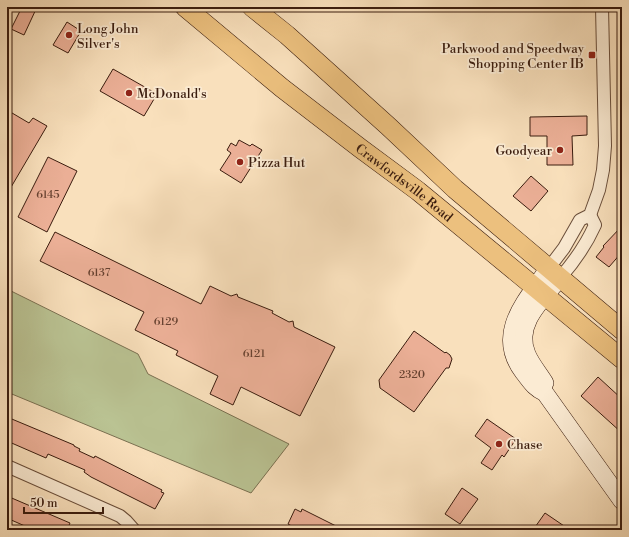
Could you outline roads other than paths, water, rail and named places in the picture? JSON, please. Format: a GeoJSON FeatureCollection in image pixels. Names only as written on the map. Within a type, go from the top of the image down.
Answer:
{"type":"FeatureCollection","features":[{"type":"Feature","properties":{"kind":"main road","name":"Crawfordsville Road"},"geometry":{"type":"LineString","coordinates":[[186,7],[282,88],[418,191],[622,359]]}},
{"type":"Feature","properties":{"kind":"main road","name":"Crawfordsville Road"},"geometry":{"type":"LineString","coordinates":[[252,7],[286,35],[388,126],[455,189],[622,330]]}},
{"type":"Feature","properties":{"kind":"street"},"geometry":{"type":"LineString","coordinates":[[554,273],[575,261],[595,225],[590,215],[600,183],[605,146],[602,7]]}},
{"type":"Feature","properties":{"kind":"street"},"geometry":{"type":"LineString","coordinates":[[590,215],[580,220],[564,248],[554,273],[540,291],[520,309],[515,318],[511,343],[516,361],[521,369],[536,389],[545,393],[622,501]]}},
{"type":"Feature","properties":{"kind":"street"},"geometry":{"type":"LineString","coordinates":[[7,466],[116,514],[126,521],[134,530]]}},
{"type":"Feature","properties":{"kind":"place","name":"Long John Silver's"},"geometry":{"type":"Point","coordinates":[69,35]}},
{"type":"Feature","properties":{"kind":"place","name":"Parkwood and Speedway Shopping Center IB"},"geometry":{"type":"Point","coordinates":[592,55]}},
{"type":"Feature","properties":{"kind":"place","name":"McDonald's"},"geometry":{"type":"Point","coordinates":[129,93]}},
{"type":"Feature","properties":{"kind":"place","name":"Goodyear"},"geometry":{"type":"Point","coordinates":[560,150]}},
{"type":"Feature","properties":{"kind":"place","name":"Pizza Hut"},"geometry":{"type":"Point","coordinates":[240,162]}},
{"type":"Feature","properties":{"kind":"place","name":"Chase"},"geometry":{"type":"Point","coordinates":[499,444]}}]}
